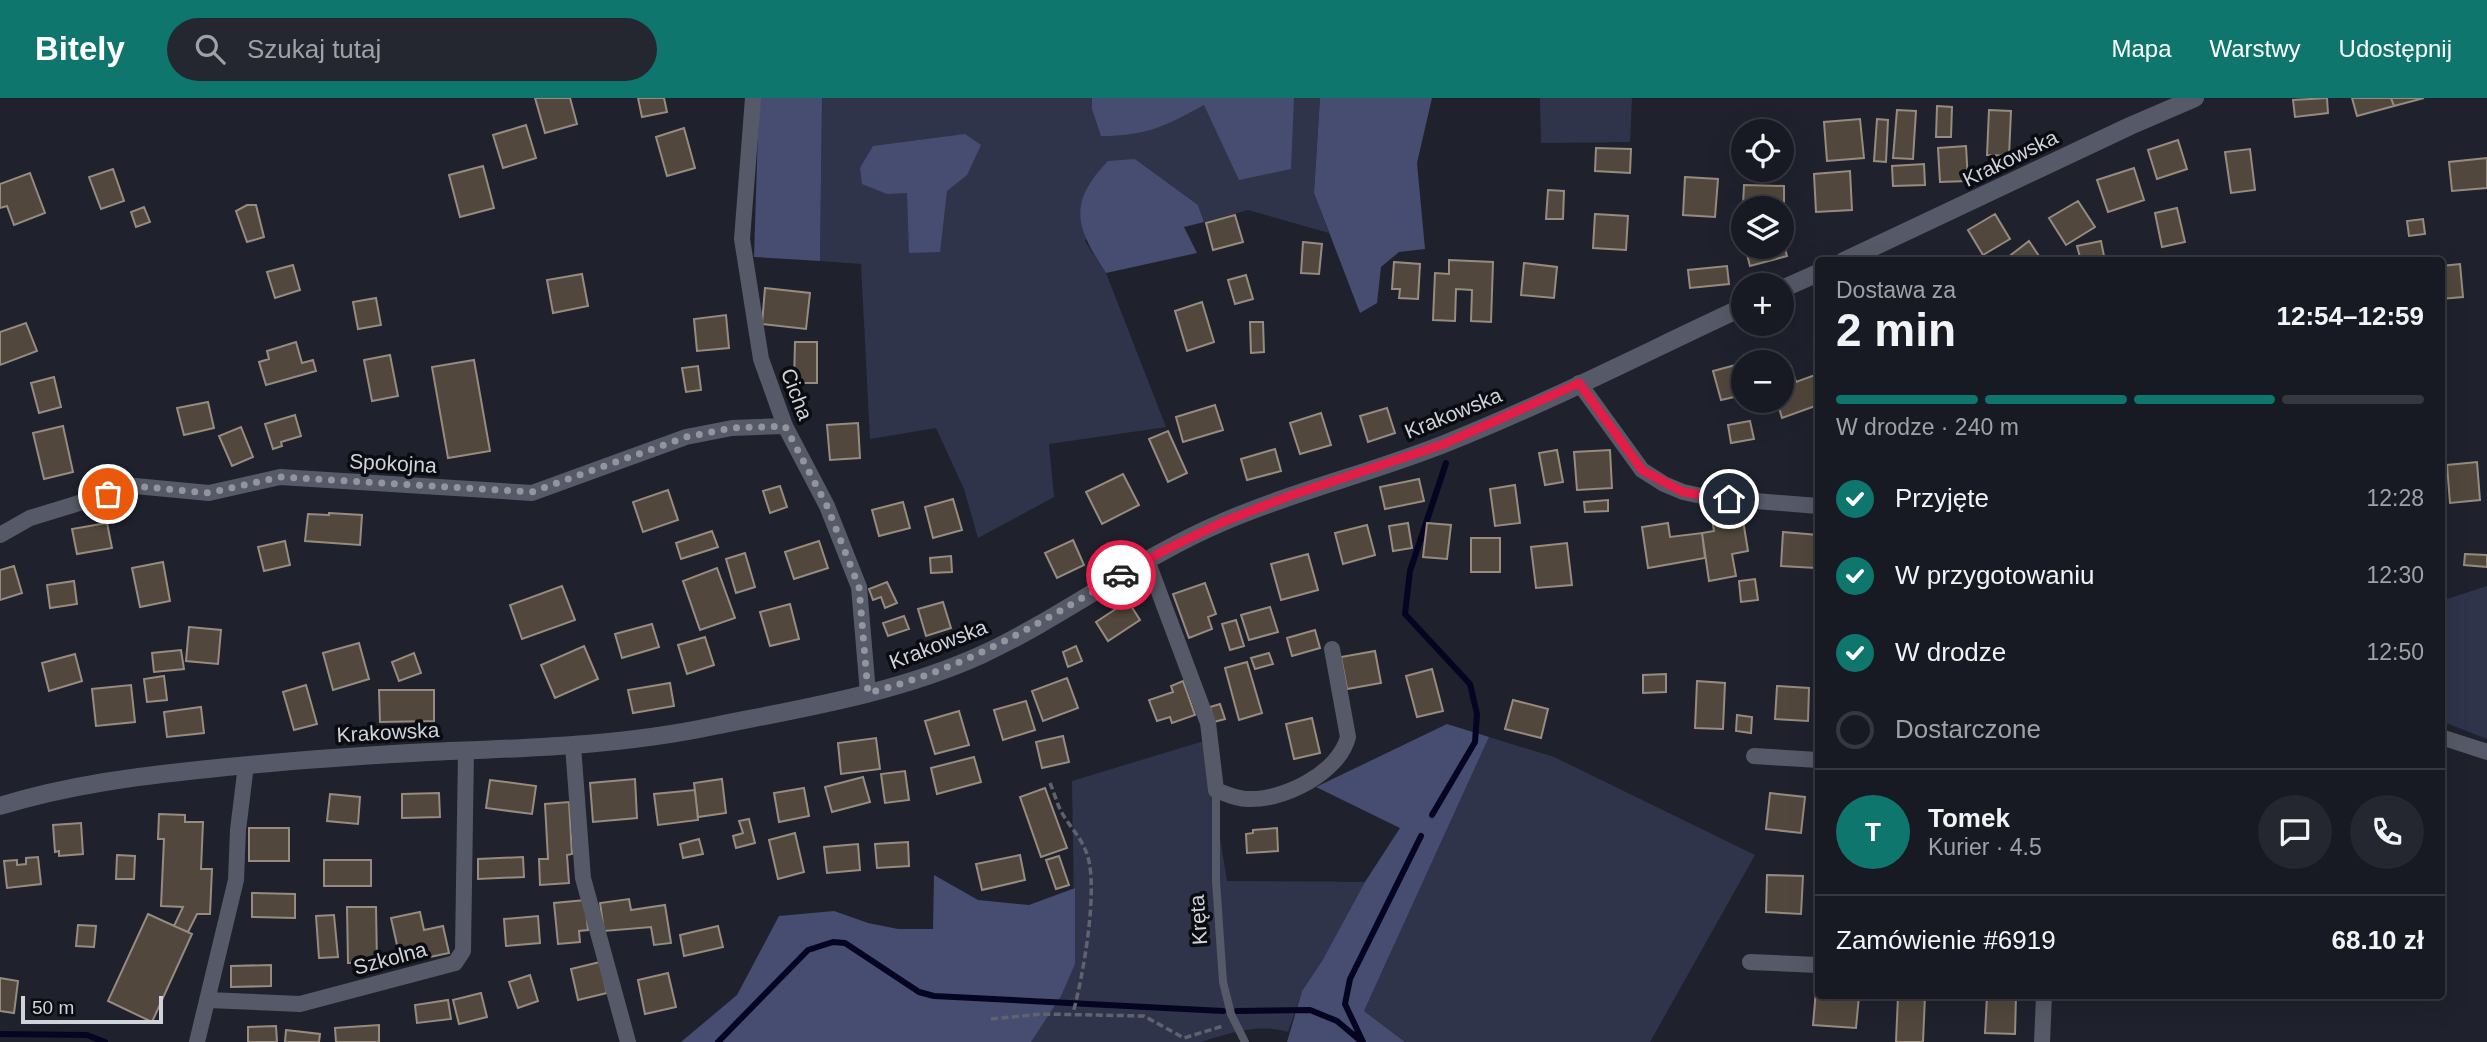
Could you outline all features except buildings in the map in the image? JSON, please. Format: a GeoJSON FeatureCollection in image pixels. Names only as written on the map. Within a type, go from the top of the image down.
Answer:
{"type":"FeatureCollection","features":[{"type":"Feature","properties":{"kind":"street","name":"Cicha"},"geometry":{"type":"LineString","coordinates":[[753,98],[742,239],[761,359],[785,426],[827,506],[859,587],[868,693]]}},
{"type":"Feature","properties":{"kind":"street","name":"Krakowska"},"geometry":{"type":"LineString","coordinates":[[1852,257],[2195,98]]}},
{"type":"Feature","properties":{"kind":"street"},"geometry":{"type":"LineString","coordinates":[[1794,284],[1815,274]]}},
{"type":"Feature","properties":{"kind":"street","name":"Krakowska"},"geometry":{"type":"LineString","coordinates":[[0,806],[94,783],[246,765],[573,746],[673,734],[868,693],[925,677],[978,656],[1049,619],[1147,560],[1205,530],[1257,507],[1444,444],[1731,313]]}},
{"type":"Feature","properties":{"kind":"street"},"geometry":{"type":"LineString","coordinates":[[1579,383],[1642,470],[1664,484],[1706,497],[1815,506]]}},
{"type":"Feature","properties":{"kind":"street","name":"Spokojna"},"geometry":{"type":"LineString","coordinates":[[0,535],[30,518],[135,486],[209,493],[280,477],[532,492],[686,437],[732,428],[785,426]]}},
{"type":"Feature","properties":{"kind":"street","name":"Kręta"},"geometry":{"type":"LineString","coordinates":[[1147,560],[1208,723],[1216,790]]}},
{"type":"Feature","properties":{"kind":"street"},"geometry":{"type":"LineString","coordinates":[[1216,790],[1249,800],[1268,797],[1307,783],[1336,761],[1345,749],[1348,737],[1332,649]]}},
{"type":"Feature","properties":{"kind":"street"},"geometry":{"type":"LineString","coordinates":[[2445,738],[2487,752]]}},
{"type":"Feature","properties":{"kind":"street"},"geometry":{"type":"LineString","coordinates":[[573,746],[583,878],[628,1042]]}},
{"type":"Feature","properties":{"kind":"street","name":"Szkolna"},"geometry":{"type":"LineString","coordinates":[[208,1000],[300,1004],[455,963],[463,951],[466,751]]}},
{"type":"Feature","properties":{"kind":"street"},"geometry":{"type":"LineString","coordinates":[[1754,756],[1815,760]]}},
{"type":"Feature","properties":{"kind":"street"},"geometry":{"type":"LineString","coordinates":[[197,1042],[236,880],[238,830],[246,765]]}},
{"type":"Feature","properties":{"kind":"street"},"geometry":{"type":"LineString","coordinates":[[1750,962],[1815,965]]}},
{"type":"Feature","properties":{"kind":"street"},"geometry":{"type":"LineString","coordinates":[[2042,1042],[2044,999]]}},
{"type":"Feature","properties":{"kind":"lane","name":"Kręta"},"geometry":{"type":"LineString","coordinates":[[1216,790],[1216,881],[1223,982],[1225,997],[1245,1042]]}},
{"type":"Feature","properties":{"kind":"path"},"geometry":{"type":"LineString","coordinates":[[1050,783],[1062,813],[1079,835],[1088,858],[1090,889],[1085,959],[1073,1013]]}},
{"type":"Feature","properties":{"kind":"path"},"geometry":{"type":"LineString","coordinates":[[991,1019],[1073,1013],[1144,1016],[1184,1038],[1235,1022]]}},
{"type":"Feature","properties":{"kind":"shaded area"},"geometry":{"type":"Polygon","coordinates":[[[759,98],[822,98],[820,261],[754,257],[759,98]]]}},
{"type":"Feature","properties":{"kind":"shaded area"},"geometry":{"type":"Polygon","coordinates":[[[822,98],[1092,98],[1092,109],[1178,119],[1204,104],[1292,114],[1294,98],[1320,98],[1314,193],[1329,233],[1248,210],[1204,222],[1198,205],[1135,159],[1085,241],[1106,273],[1166,427],[1049,444],[1054,497],[978,538],[964,489],[936,428],[870,439],[861,264],[820,261],[822,98]]]}},
{"type":"Feature","properties":{"kind":"shaded area"},"geometry":{"type":"Polygon","coordinates":[[[1092,98],[1294,98],[1291,169],[1239,180],[1204,105],[1178,119],[1143,132],[1101,136],[1092,109],[1092,98]]]}},
{"type":"Feature","properties":{"kind":"shaded area"},"geometry":{"type":"Polygon","coordinates":[[[1320,98],[1432,98],[1417,163],[1425,249],[1399,252],[1381,267],[1377,303],[1360,313],[1314,193],[1320,98]]]}},
{"type":"Feature","properties":{"kind":"shaded area"},"geometry":{"type":"Polygon","coordinates":[[[1540,98],[1632,98],[1630,142],[1541,143],[1540,98]]]}},
{"type":"Feature","properties":{"kind":"shaded area"},"geometry":{"type":"Polygon","coordinates":[[[965,134],[981,145],[967,175],[947,191],[940,252],[909,253],[907,193],[887,194],[862,184],[860,168],[873,146],[965,134]]]}},
{"type":"Feature","properties":{"kind":"shaded area"},"geometry":{"type":"Polygon","coordinates":[[[1135,159],[1198,205],[1204,222],[1184,227],[1197,253],[1106,273],[1083,229],[1081,203],[1095,176],[1108,161],[1135,159]]]}},
{"type":"Feature","properties":{"kind":"shaded area"},"geometry":{"type":"Polygon","coordinates":[[[2487,586],[2487,739],[2445,723],[2445,600],[2487,586]]]}},
{"type":"Feature","properties":{"kind":"shaded area"},"geometry":{"type":"Polygon","coordinates":[[[1447,724],[1489,737],[1364,1011],[1405,1042],[1287,1042],[1302,991],[1322,961],[1365,882],[1400,828],[1316,787],[1447,724]]]}},
{"type":"Feature","properties":{"kind":"shaded area"},"geometry":{"type":"Polygon","coordinates":[[[1489,737],[1554,757],[1755,855],[1650,1042],[1405,1042],[1364,1011],[1489,737]]]}},
{"type":"Feature","properties":{"kind":"shaded area"},"geometry":{"type":"Polygon","coordinates":[[[1204,741],[1227,881],[1365,882],[1322,961],[1302,991],[1288,1032],[1255,1029],[1201,1042],[1031,1042],[1075,964],[1072,781],[1204,741]]]}},
{"type":"Feature","properties":{"kind":"shaded area"},"geometry":{"type":"Polygon","coordinates":[[[934,875],[978,900],[1029,905],[1075,888],[1075,964],[1061,996],[1031,1042],[681,1042],[737,995],[779,916],[834,911],[868,923],[898,929],[933,929],[934,875]]]}},
{"type":"Feature","properties":{"kind":"waterway"},"geometry":{"type":"LineString","coordinates":[[1432,815],[1475,742],[1477,714],[1470,684],[1405,614],[1410,571],[1446,463]]}},
{"type":"Feature","properties":{"kind":"waterway"},"geometry":{"type":"LineString","coordinates":[[1363,1042],[1345,1004],[1350,979],[1421,836]]}},
{"type":"Feature","properties":{"kind":"waterway"},"geometry":{"type":"LineString","coordinates":[[718,1042],[808,950],[833,942],[845,943],[919,992],[934,996],[1223,1011]]}},
{"type":"Feature","properties":{"kind":"waterway"},"geometry":{"type":"LineString","coordinates":[[1237,1011],[1310,1010],[1337,1021],[1362,1042]]}},
{"type":"Feature","properties":{"kind":"waterway"},"geometry":{"type":"LineString","coordinates":[[0,1034],[87,1035],[105,1042]]}},
{"type":"Feature","properties":{"kind":"way so far"},"geometry":{"type":"LineString","coordinates":[[108,494],[135,486],[209,493],[280,477],[532,492],[686,437],[732,428],[785,426],[827,506],[859,587],[868,693],[925,677],[978,656],[1037,626],[1121,575]]}},
{"type":"Feature","properties":{"kind":"route"},"geometry":{"type":"LineString","coordinates":[[1121,575],[1165,550],[1257,507],[1444,444],[1579,383],[1642,470],[1683,492],[1729,499]]}}]}
